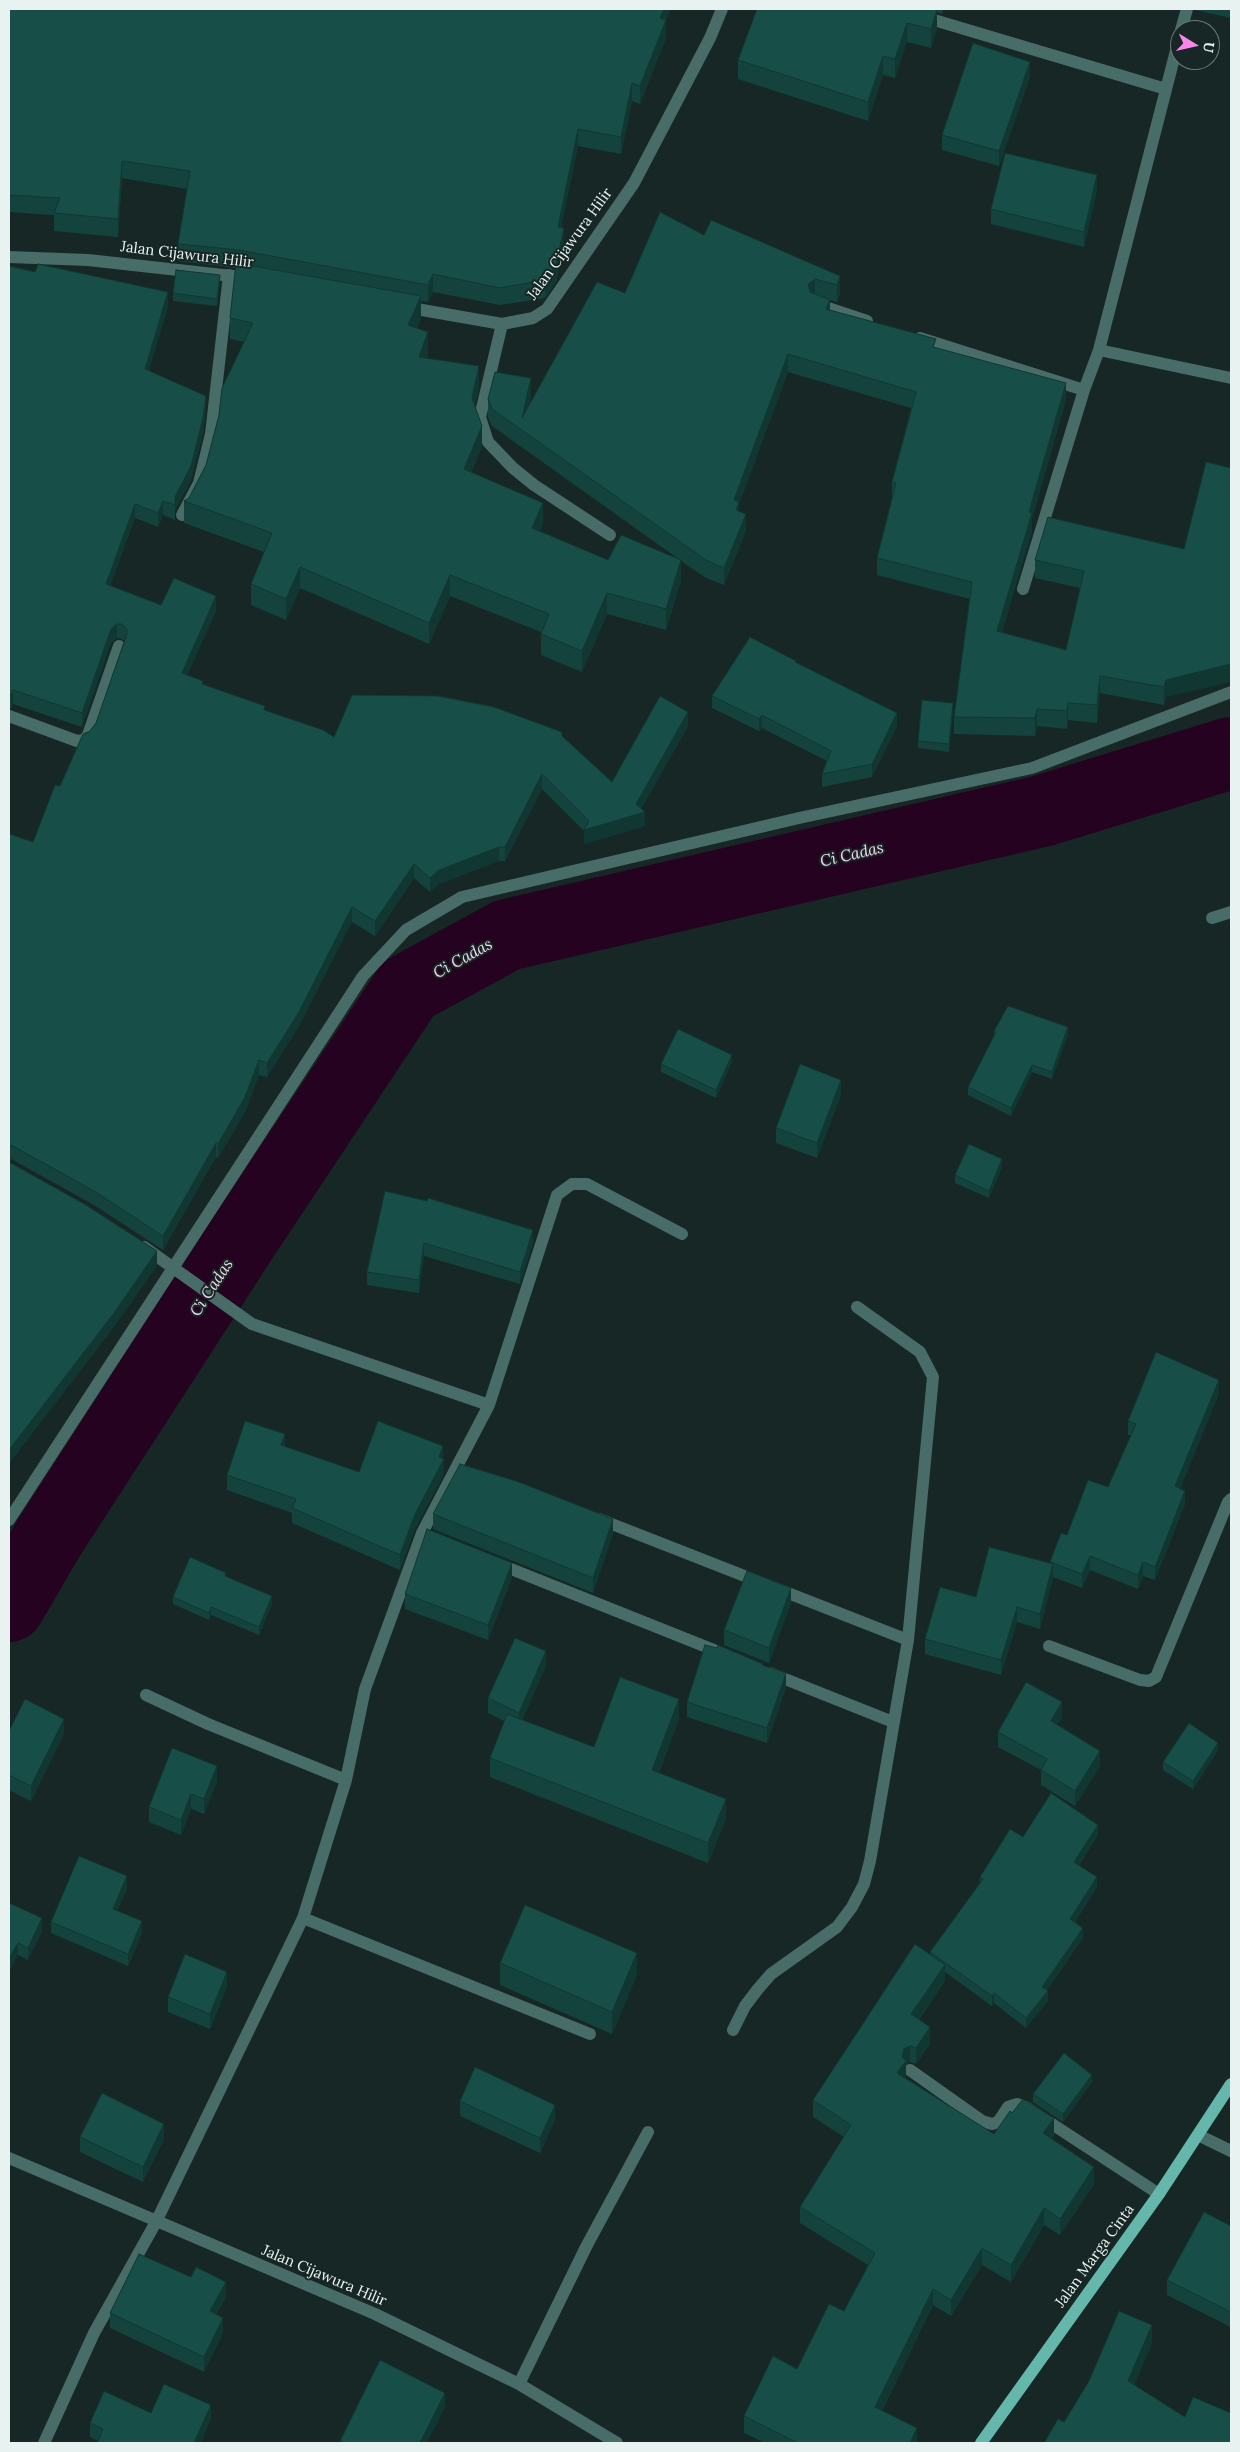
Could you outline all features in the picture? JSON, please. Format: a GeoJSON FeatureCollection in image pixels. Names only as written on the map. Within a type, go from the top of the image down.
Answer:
{"type":"FeatureCollection","features":[{"type":"Feature","properties":{"kind":"main road","name":"Jalan Marga Cinta"},"geometry":{"type":"LineString","coordinates":[[981,2443],[1159,2194],[1231,2084]]}},
{"type":"Feature","properties":{"kind":"street","name":"Jalan Cijawura Hilir"},"geometry":{"type":"LineString","coordinates":[[392,305],[502,324],[533,318],[547,309],[588,253],[634,183],[710,38],[722,9]]}},
{"type":"Feature","properties":{"kind":"street"},"geometry":{"type":"LineString","coordinates":[[897,9],[1166,89]]}},
{"type":"Feature","properties":{"kind":"street"},"geometry":{"type":"LineString","coordinates":[[1023,589],[1084,390],[1099,350],[1171,70]]}},
{"type":"Feature","properties":{"kind":"street","name":"Jalan Cijawura Hilir"},"geometry":{"type":"LineString","coordinates":[[9,257],[88,260],[229,275],[267,282]]}},
{"type":"Feature","properties":{"kind":"street"},"geometry":{"type":"LineString","coordinates":[[182,515],[199,483],[211,434],[229,275]]}},
{"type":"Feature","properties":{"kind":"street"},"geometry":{"type":"LineString","coordinates":[[816,304],[881,325]]}},
{"type":"Feature","properties":{"kind":"street"},"geometry":{"type":"LineString","coordinates":[[502,324],[480,417],[488,442],[513,468],[534,485],[610,535]]}},
{"type":"Feature","properties":{"kind":"street"},"geometry":{"type":"LineString","coordinates":[[908,334],[1084,390]]}},
{"type":"Feature","properties":{"kind":"street"},"geometry":{"type":"LineString","coordinates":[[1099,350],[1231,378]]}},
{"type":"Feature","properties":{"kind":"street"},"geometry":{"type":"LineString","coordinates":[[9,716],[77,741],[84,740],[88,735],[120,646]]}},
{"type":"Feature","properties":{"kind":"street"},"geometry":{"type":"LineString","coordinates":[[9,1520],[363,976],[406,930],[462,897],[799,818],[1032,768],[1231,692]]}},
{"type":"Feature","properties":{"kind":"street"},"geometry":{"type":"LineString","coordinates":[[1212,918],[1231,912]]}},
{"type":"Feature","properties":{"kind":"street"},"geometry":{"type":"LineString","coordinates":[[44,2443],[94,2333],[156,2222],[303,1918],[346,1780],[365,1689],[427,1535],[489,1405],[557,1195],[572,1184],[587,1184],[682,1234]]}},
{"type":"Feature","properties":{"kind":"street"},"geometry":{"type":"LineString","coordinates":[[136,1242],[190,1278],[252,1324],[489,1405]]}},
{"type":"Feature","properties":{"kind":"street"},"geometry":{"type":"LineString","coordinates":[[733,2030],[745,2006],[771,1974],[837,1927],[852,1907],[864,1884],[870,1861],[894,1722],[908,1640],[933,1377],[920,1352],[857,1308]]}},
{"type":"Feature","properties":{"kind":"street"},"geometry":{"type":"LineString","coordinates":[[1049,1646],[1140,1680],[1149,1681],[1156,1677],[1228,1502],[1231,1499]]}},
{"type":"Feature","properties":{"kind":"street"},"geometry":{"type":"LineString","coordinates":[[586,1514],[908,1640]]}},
{"type":"Feature","properties":{"kind":"street"},"geometry":{"type":"LineString","coordinates":[[487,1559],[727,1655]]}},
{"type":"Feature","properties":{"kind":"street"},"geometry":{"type":"LineString","coordinates":[[755,1666],[894,1722]]}},
{"type":"Feature","properties":{"kind":"street"},"geometry":{"type":"LineString","coordinates":[[146,1695],[208,1724],[346,1780]]}},
{"type":"Feature","properties":{"kind":"street"},"geometry":{"type":"LineString","coordinates":[[303,1918],[590,2034]]}},
{"type":"Feature","properties":{"kind":"street"},"geometry":{"type":"LineString","coordinates":[[910,2070],[982,2120],[992,2124],[998,2122],[1008,2107],[1017,2104],[1026,2107],[1159,2194]]}},
{"type":"Feature","properties":{"kind":"street"},"geometry":{"type":"LineString","coordinates":[[519,2384],[590,2241],[648,2132]]}},
{"type":"Feature","properties":{"kind":"street"},"geometry":{"type":"LineString","coordinates":[[1198,2135],[1231,2151]]}},
{"type":"Feature","properties":{"kind":"street","name":"Jalan Cijawura Hilir"},"geometry":{"type":"LineString","coordinates":[[9,2158],[375,2314],[519,2384],[617,2443]]}},
{"type":"Feature","properties":{"kind":"building"},"geometry":{"type":"Polygon","coordinates":[[[9,9],[664,9],[660,18],[666,20],[640,86],[632,83],[621,137],[578,129],[558,227],[564,228],[556,265],[545,280],[500,288],[433,274],[428,285],[239,250],[178,244],[190,171],[122,161],[118,219],[54,213],[60,198],[9,195],[9,9]]]}},
{"type":"Feature","properties":{"kind":"building"},"geometry":{"type":"Polygon","coordinates":[[[757,9],[937,10],[931,29],[907,23],[895,59],[883,56],[868,102],[738,60],[757,9]]]}},
{"type":"Feature","properties":{"kind":"building"},"geometry":{"type":"Polygon","coordinates":[[[973,43],[1030,62],[999,151],[942,135],[973,43]]]}},
{"type":"Feature","properties":{"kind":"building"},"geometry":{"type":"Polygon","coordinates":[[[1005,153],[1097,175],[1084,232],[991,209],[1005,153]]]}},
{"type":"Feature","properties":{"kind":"building"},"geometry":{"type":"Polygon","coordinates":[[[660,212],[704,235],[711,220],[840,276],[837,285],[815,279],[808,284],[810,292],[830,300],[826,309],[936,339],[933,347],[1066,383],[1029,512],[1032,513],[997,631],[1066,650],[1084,571],[1035,560],[1048,517],[1184,549],[1206,462],[1231,468],[1231,664],[1166,680],[1164,687],[1100,676],[1097,705],[1068,703],[1067,711],[1037,709],[1035,718],[954,717],[972,582],[877,558],[896,483],[892,482],[916,392],[788,354],[734,500],[739,502],[736,510],[746,514],[724,568],[706,560],[492,409],[488,399],[495,372],[531,378],[522,418],[597,282],[625,293],[660,212]]]}},
{"type":"Feature","properties":{"kind":"building"},"geometry":{"type":"Polygon","coordinates":[[[236,263],[421,296],[408,325],[428,332],[419,357],[479,366],[472,398],[482,426],[464,469],[543,503],[532,528],[608,560],[621,535],[681,560],[666,609],[607,593],[582,651],[541,634],[549,614],[450,575],[429,623],[300,567],[286,599],[251,584],[272,533],[184,501],[189,498],[206,465],[219,415],[222,388],[253,323],[230,318],[236,263]]]}},
{"type":"Feature","properties":{"kind":"building"},"geometry":{"type":"Polygon","coordinates":[[[38,264],[168,292],[145,369],[206,396],[203,418],[191,466],[175,497],[175,505],[163,501],[158,513],[135,504],[106,584],[161,605],[174,578],[216,596],[182,673],[203,681],[202,684],[265,706],[264,710],[323,730],[334,737],[352,695],[438,696],[494,707],[562,732],[562,736],[612,782],[660,696],[688,712],[636,804],[645,812],[584,830],[589,821],[542,774],[505,847],[499,847],[439,870],[430,878],[414,864],[375,921],[352,907],[299,1012],[267,1063],[259,1060],[245,1097],[218,1144],[216,1143],[163,1236],[94,1191],[9,1145],[9,834],[33,842],[55,785],[60,786],[83,734],[90,731],[96,723],[127,634],[127,630],[122,624],[117,624],[111,629],[82,713],[13,690],[9,694],[9,266],[35,272],[38,264]]]}},
{"type":"Feature","properties":{"kind":"building"},"geometry":{"type":"Polygon","coordinates":[[[176,270],[220,275],[217,299],[173,293],[176,270]]]}},
{"type":"Feature","properties":{"kind":"building"},"geometry":{"type":"Polygon","coordinates":[[[750,637],[795,662],[897,713],[872,764],[822,774],[831,751],[762,715],[759,719],[712,696],[750,637]]]}},
{"type":"Feature","properties":{"kind":"building"},"geometry":{"type":"Polygon","coordinates":[[[922,700],[953,703],[949,744],[918,741],[922,700]]]}},
{"type":"Feature","properties":{"kind":"building"},"geometry":{"type":"Polygon","coordinates":[[[1008,1006],[1068,1027],[1052,1072],[1032,1065],[1011,1108],[968,1087],[1008,1006]]]}},
{"type":"Feature","properties":{"kind":"building"},"geometry":{"type":"Polygon","coordinates":[[[678,1029],[732,1055],[716,1090],[661,1064],[678,1029]]]}},
{"type":"Feature","properties":{"kind":"building"},"geometry":{"type":"Polygon","coordinates":[[[800,1064],[841,1080],[817,1143],[776,1128],[800,1064]]]}},
{"type":"Feature","properties":{"kind":"building"},"geometry":{"type":"Polygon","coordinates":[[[969,1144],[1002,1159],[989,1191],[955,1175],[969,1144]]]}},
{"type":"Feature","properties":{"kind":"building"},"geometry":{"type":"Polygon","coordinates":[[[9,1162],[86,1205],[157,1251],[114,1313],[9,1450],[9,1162]]]}},
{"type":"Feature","properties":{"kind":"building"},"geometry":{"type":"Polygon","coordinates":[[[385,1191],[427,1201],[428,1198],[533,1230],[520,1272],[424,1243],[419,1280],[367,1272],[385,1191]]]}},
{"type":"Feature","properties":{"kind":"building"},"geometry":{"type":"Polygon","coordinates":[[[1156,1352],[1219,1380],[1175,1486],[1185,1491],[1155,1567],[1143,1562],[1138,1575],[1090,1556],[1082,1574],[1050,1562],[1061,1533],[1067,1535],[1088,1480],[1108,1487],[1136,1424],[1128,1421],[1156,1352]]]}},
{"type":"Feature","properties":{"kind":"building"},"geometry":{"type":"Polygon","coordinates":[[[245,1421],[285,1434],[281,1445],[359,1472],[378,1421],[443,1446],[439,1457],[444,1459],[415,1514],[400,1555],[292,1508],[296,1499],[227,1475],[245,1421]]]}},
{"type":"Feature","properties":{"kind":"building"},"geometry":{"type":"Polygon","coordinates":[[[460,1464],[516,1481],[613,1519],[593,1578],[433,1514],[460,1464]]]}},
{"type":"Feature","properties":{"kind":"building"},"geometry":{"type":"Polygon","coordinates":[[[427,1529],[512,1563],[488,1625],[405,1594],[427,1529]]]}},
{"type":"Feature","properties":{"kind":"building"},"geometry":{"type":"Polygon","coordinates":[[[989,1547],[1053,1564],[1040,1614],[1017,1607],[1001,1660],[925,1639],[940,1587],[976,1597],[989,1547]]]}},
{"type":"Feature","properties":{"kind":"building"},"geometry":{"type":"Polygon","coordinates":[[[190,1557],[226,1573],[225,1576],[272,1596],[259,1627],[211,1607],[209,1613],[173,1597],[190,1557]]]}},
{"type":"Feature","properties":{"kind":"building"},"geometry":{"type":"Polygon","coordinates":[[[747,1571],[791,1588],[769,1648],[724,1630],[747,1571]]]}},
{"type":"Feature","properties":{"kind":"building"},"geometry":{"type":"Polygon","coordinates":[[[515,1638],[546,1651],[519,1713],[488,1698],[515,1638]]]}},
{"type":"Feature","properties":{"kind":"building"},"geometry":{"type":"Polygon","coordinates":[[[705,1645],[717,1648],[718,1645],[762,1665],[786,1673],[767,1728],[687,1702],[705,1645]]]}},
{"type":"Feature","properties":{"kind":"building"},"geometry":{"type":"Polygon","coordinates":[[[620,1677],[679,1699],[652,1770],[726,1799],[708,1843],[490,1758],[507,1714],[594,1747],[620,1677]]]}},
{"type":"Feature","properties":{"kind":"building"},"geometry":{"type":"Polygon","coordinates":[[[1026,1682],[1062,1702],[1051,1721],[1100,1751],[1075,1791],[1041,1770],[1047,1759],[998,1732],[1026,1682]]]}},
{"type":"Feature","properties":{"kind":"building"},"geometry":{"type":"Polygon","coordinates":[[[25,1699],[64,1719],[31,1786],[9,1775],[9,1731],[25,1699]]]}},
{"type":"Feature","properties":{"kind":"building"},"geometry":{"type":"Polygon","coordinates":[[[1189,1723],[1218,1743],[1193,1781],[1163,1762],[1189,1723]]]}},
{"type":"Feature","properties":{"kind":"building"},"geometry":{"type":"Polygon","coordinates":[[[172,1748],[217,1766],[204,1799],[191,1794],[181,1820],[149,1807],[172,1748]]]}},
{"type":"Feature","properties":{"kind":"building"},"geometry":{"type":"Polygon","coordinates":[[[1051,1793],[1098,1825],[1074,1862],[1097,1877],[1070,1919],[1083,1928],[1042,1987],[1048,1991],[1026,2018],[994,1993],[992,1996],[930,1952],[983,1879],[980,1877],[1010,1829],[1023,1837],[1051,1793]]]}},
{"type":"Feature","properties":{"kind":"building"},"geometry":{"type":"Polygon","coordinates":[[[79,1856],[127,1876],[113,1909],[142,1921],[128,1954],[51,1922],[79,1856]]]}},
{"type":"Feature","properties":{"kind":"building"},"geometry":{"type":"Polygon","coordinates":[[[9,1903],[42,1918],[28,1948],[18,1943],[9,1959],[9,1903]]]}},
{"type":"Feature","properties":{"kind":"building"},"geometry":{"type":"Polygon","coordinates":[[[525,1905],[637,1953],[612,2012],[500,1963],[525,1905]]]}},
{"type":"Feature","properties":{"kind":"building"},"geometry":{"type":"Polygon","coordinates":[[[915,1944],[945,1965],[911,2014],[930,2027],[916,2048],[910,2046],[904,2049],[902,2057],[906,2061],[897,2073],[994,2134],[1010,2111],[1012,2113],[1023,2099],[1054,2118],[1043,2133],[1094,2167],[1060,2219],[1044,2208],[1011,2265],[982,2248],[951,2300],[933,2289],[875,2407],[917,2428],[910,2443],[798,2443],[744,2416],[773,2356],[797,2369],[829,2304],[844,2311],[875,2253],[800,2207],[851,2125],[813,2100],[915,1944]]]}},
{"type":"Feature","properties":{"kind":"building"},"geometry":{"type":"Polygon","coordinates":[[[185,1954],[227,1972],[210,2014],[168,1997],[185,1954]]]}},
{"type":"Feature","properties":{"kind":"building"},"geometry":{"type":"Polygon","coordinates":[[[1064,2053],[1092,2075],[1063,2114],[1033,2094],[1064,2053]]]}},
{"type":"Feature","properties":{"kind":"building"},"geometry":{"type":"Polygon","coordinates":[[[475,2067],[555,2105],[540,2138],[460,2101],[475,2067]]]}},
{"type":"Feature","properties":{"kind":"building"},"geometry":{"type":"Polygon","coordinates":[[[102,2093],[164,2124],[143,2167],[80,2137],[102,2093]]]}},
{"type":"Feature","properties":{"kind":"building"},"geometry":{"type":"Polygon","coordinates":[[[1204,2212],[1231,2226],[1231,2312],[1167,2280],[1204,2212]]]}},
{"type":"Feature","properties":{"kind":"building"},"geometry":{"type":"Polygon","coordinates":[[[139,2254],[191,2277],[196,2267],[226,2282],[210,2311],[223,2318],[204,2357],[110,2313],[139,2254]]]}},
{"type":"Feature","properties":{"kind":"building"},"geometry":{"type":"Polygon","coordinates":[[[1119,2311],[1152,2325],[1128,2381],[1185,2417],[1193,2397],[1231,2413],[1231,2443],[1044,2443],[1058,2419],[1064,2422],[1089,2381],[1119,2311]]]}},
{"type":"Feature","properties":{"kind":"building"},"geometry":{"type":"Polygon","coordinates":[[[380,2360],[445,2393],[420,2443],[345,2443],[340,2441],[380,2360]]]}},
{"type":"Feature","properties":{"kind":"building"},"geometry":{"type":"Polygon","coordinates":[[[164,2384],[211,2405],[194,2443],[97,2443],[103,2429],[90,2423],[104,2391],[151,2413],[164,2384]]]}},
{"type":"Feature","properties":{"kind":"waterway","name":"Ci Cadas"},"geometry":{"type":"LineString","coordinates":[[9,1606],[48,1539],[242,1239],[408,989],[507,935],[1042,811],[1231,753]]}}]}
